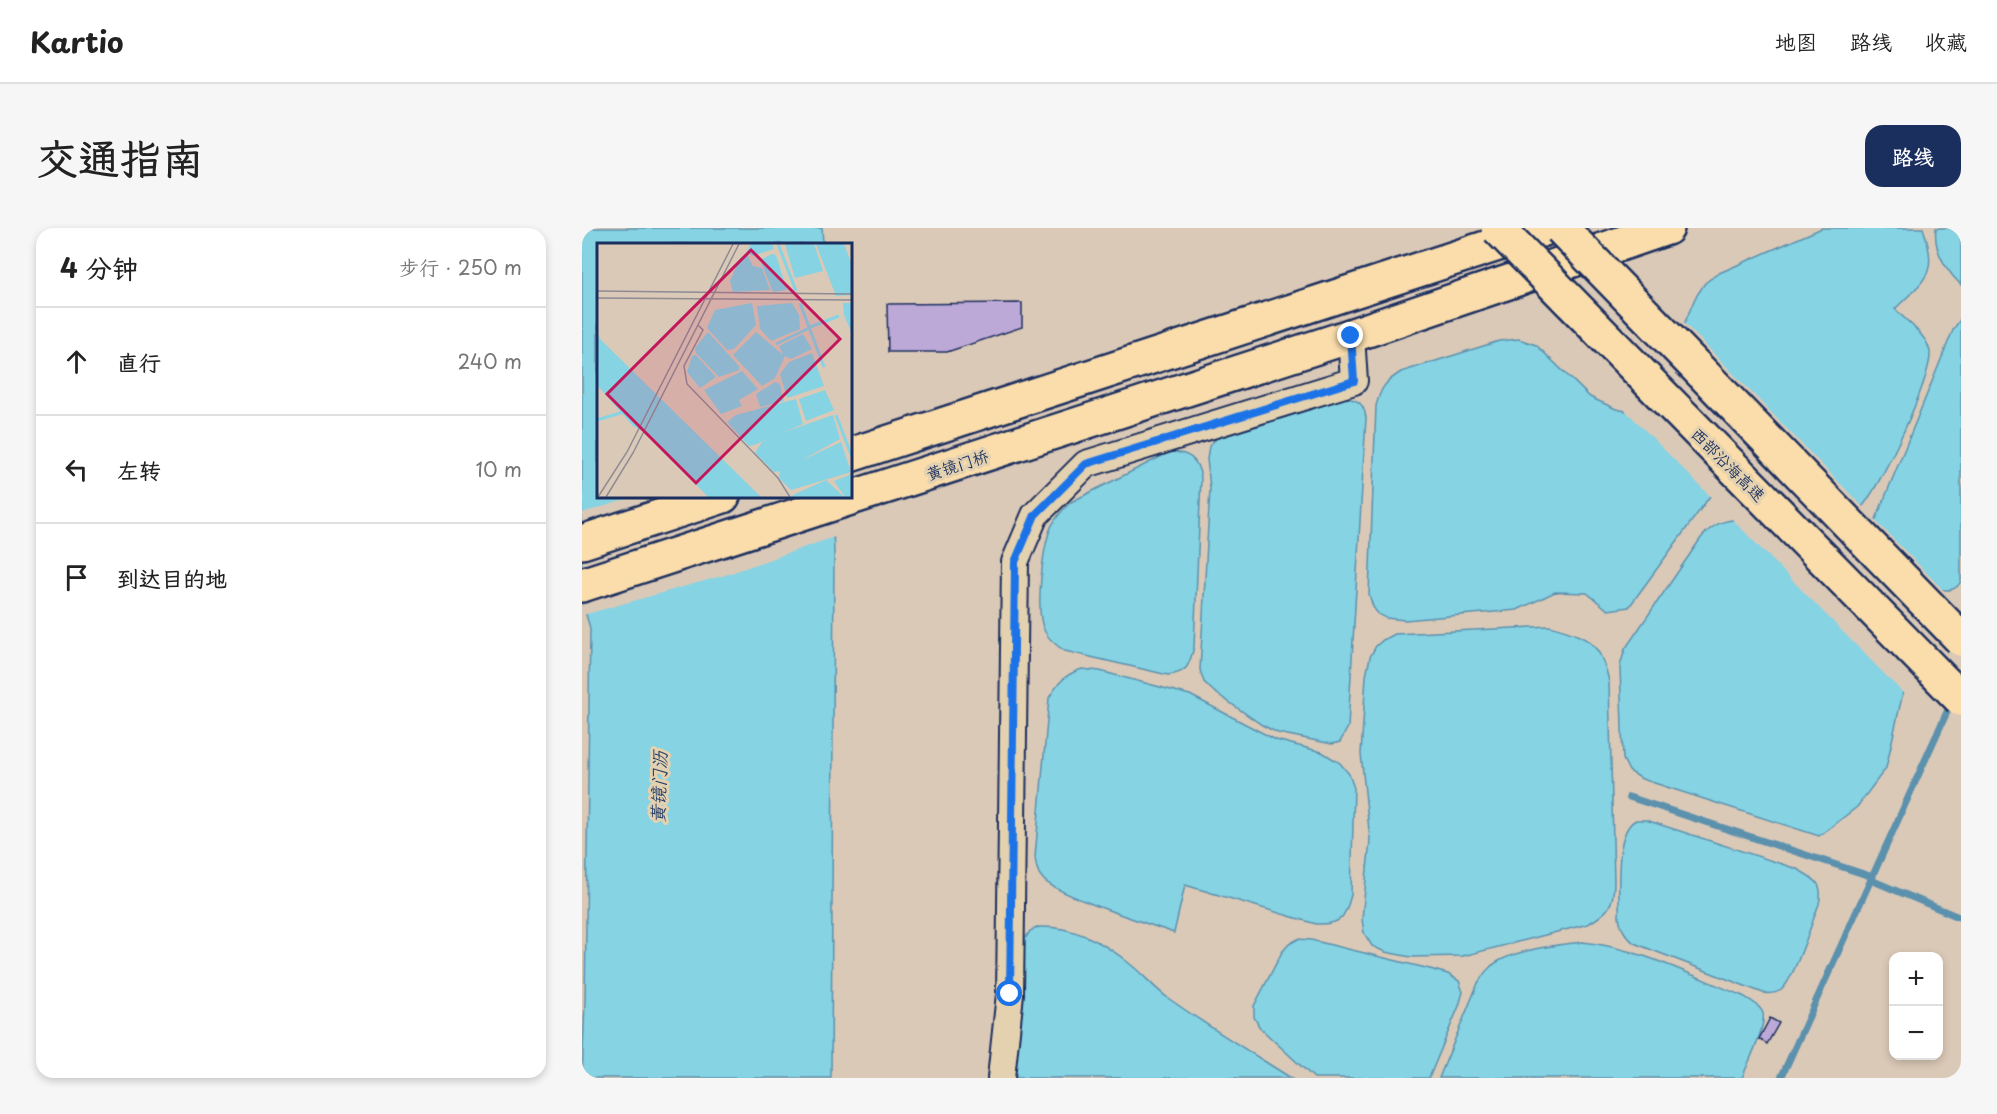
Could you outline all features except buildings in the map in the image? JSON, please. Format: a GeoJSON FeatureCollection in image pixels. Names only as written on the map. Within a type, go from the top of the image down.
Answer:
{"type":"FeatureCollection","features":[{"type":"Feature","properties":{"kind":"main road","name":"西部沿海高速"},"geometry":{"type":"LineString","coordinates":[[1498,228],[1961,699]]}},
{"type":"Feature","properties":{"kind":"main road"},"geometry":{"type":"LineString","coordinates":[[852,454],[1547,228]]}},
{"type":"Feature","properties":{"kind":"main road"},"geometry":{"type":"LineString","coordinates":[[1562,228],[1961,639]]}},
{"type":"Feature","properties":{"kind":"main road","name":"黄镜门桥"},"geometry":{"type":"LineString","coordinates":[[852,498],[1342,339],[1667,228]]}},
{"type":"Feature","properties":{"kind":"main road"},"geometry":{"type":"LineString","coordinates":[[582,542],[717,498]]}},
{"type":"Feature","properties":{"kind":"main road","name":"黄镜门桥"},"geometry":{"type":"LineString","coordinates":[[582,585],[851,498]]}},
{"type":"Feature","properties":{"kind":"street"},"geometry":{"type":"LineString","coordinates":[[1001,1078],[1010,994],[1015,562],[1035,515],[1086,464],[1354,381],[1342,339]]}},
{"type":"Feature","properties":{"kind":"water","name":"黄镜门沥"},"geometry":{"type":"Polygon","coordinates":[[[582,228],[822,228],[823,243],[597,243],[597,498],[832,498],[834,554],[831,1078],[582,1078],[590,628],[582,601],[582,228]]]}},
{"type":"Feature","properties":{"kind":"water"},"geometry":{"type":"Polygon","coordinates":[[[1822,228],[1923,228],[1930,256],[1927,274],[1922,282],[1895,309],[1925,340],[1930,352],[1929,365],[1892,457],[1861,508],[1678,339],[1695,298],[1705,283],[1717,274],[1822,228]]]}},
{"type":"Feature","properties":{"kind":"water"},"geometry":{"type":"Polygon","coordinates":[[[1936,228],[1961,228],[1961,285],[1950,273],[1942,259],[1937,244],[1936,228]]]}},
{"type":"Feature","properties":{"kind":"water"},"geometry":{"type":"Polygon","coordinates":[[[1961,318],[1961,581],[1951,590],[1945,590],[1938,589],[1870,534],[1953,330],[1961,318]]]}},
{"type":"Feature","properties":{"kind":"water"},"geometry":{"type":"Polygon","coordinates":[[[1519,339],[1536,345],[1590,397],[1616,409],[1636,413],[1716,488],[1629,607],[1608,610],[1587,593],[1555,592],[1517,610],[1405,620],[1386,618],[1378,614],[1373,607],[1369,594],[1376,406],[1380,394],[1387,382],[1401,372],[1499,341],[1519,339]]]}},
{"type":"Feature","properties":{"kind":"water"},"geometry":{"type":"Polygon","coordinates":[[[1343,398],[1353,399],[1359,403],[1364,409],[1366,418],[1348,727],[1340,742],[1332,744],[1278,733],[1262,725],[1213,691],[1204,682],[1200,670],[1210,488],[1207,459],[1209,446],[1225,430],[1343,398]]]}},
{"type":"Feature","properties":{"kind":"water"},"geometry":{"type":"Polygon","coordinates":[[[1170,452],[1182,453],[1192,458],[1198,466],[1201,478],[1194,647],[1187,667],[1180,672],[1168,675],[1065,651],[1045,632],[1040,610],[1043,564],[1051,527],[1071,502],[1170,452]]]}},
{"type":"Feature","properties":{"kind":"water"},"geometry":{"type":"Polygon","coordinates":[[[1742,519],[1906,679],[1886,768],[1857,807],[1819,836],[1642,779],[1629,771],[1623,759],[1620,666],[1625,649],[1701,538],[1719,524],[1742,519]]]}},
{"type":"Feature","properties":{"kind":"water"},"geometry":{"type":"Polygon","coordinates":[[[1550,626],[1583,638],[1597,649],[1606,668],[1609,682],[1614,881],[1613,896],[1609,907],[1601,916],[1588,924],[1463,956],[1411,957],[1385,952],[1372,946],[1364,933],[1362,919],[1370,840],[1361,754],[1366,676],[1370,657],[1376,646],[1395,634],[1550,626]]]}},
{"type":"Feature","properties":{"kind":"water"},"geometry":{"type":"Polygon","coordinates":[[[1082,669],[1100,671],[1190,695],[1276,740],[1322,752],[1340,763],[1349,774],[1354,788],[1351,895],[1344,915],[1331,923],[1316,924],[1185,885],[1174,933],[1084,901],[1051,886],[1043,879],[1038,872],[1035,857],[1049,698],[1062,680],[1082,669]]]}},
{"type":"Feature","properties":{"kind":"water"},"geometry":{"type":"Polygon","coordinates":[[[1636,820],[1646,820],[1797,869],[1816,882],[1820,891],[1819,904],[1797,963],[1781,990],[1763,993],[1634,943],[1628,937],[1619,917],[1619,864],[1624,837],[1629,826],[1636,820]]]}},
{"type":"Feature","properties":{"kind":"water"},"geometry":{"type":"Polygon","coordinates":[[[1039,927],[1076,932],[1099,942],[1130,964],[1168,998],[1291,1078],[1009,1078],[1025,939],[1030,931],[1039,927]]]}},
{"type":"Feature","properties":{"kind":"water"},"geometry":{"type":"Polygon","coordinates":[[[1298,939],[1311,940],[1430,969],[1448,974],[1459,981],[1463,992],[1459,1006],[1429,1078],[1314,1078],[1260,1028],[1254,1017],[1254,1006],[1282,952],[1298,939]]]}},
{"type":"Feature","properties":{"kind":"water"},"geometry":{"type":"Polygon","coordinates":[[[1583,942],[1644,956],[1743,996],[1756,1004],[1762,1011],[1763,1024],[1742,1078],[1439,1078],[1478,983],[1491,966],[1505,958],[1526,951],[1583,942]]]}},
{"type":"Feature","properties":{"kind":"pier"},"geometry":{"type":"Polygon","coordinates":[[[1682,321],[1865,509],[1863,511],[1853,514],[1675,338],[1682,321]]]}},
{"type":"Feature","properties":{"kind":"pier"},"geometry":{"type":"Polygon","coordinates":[[[1622,407],[1638,410],[1718,486],[1712,498],[1622,407]]]}},
{"type":"Feature","properties":{"kind":"pier"},"geometry":{"type":"Polygon","coordinates":[[[632,498],[835,498],[837,536],[722,576],[583,615],[582,513],[632,498]]]}},
{"type":"Feature","properties":{"kind":"pier"},"geometry":{"type":"Polygon","coordinates":[[[1742,516],[1908,677],[1905,695],[1730,517],[1742,516]]]}},
{"type":"Feature","properties":{"kind":"pier"},"geometry":{"type":"Polygon","coordinates":[[[1873,518],[1947,594],[1936,592],[1867,533],[1873,518]]]}},
{"type":"Feature","properties":{"kind":"waterway"},"geometry":{"type":"LineString","coordinates":[[1781,1078],[1951,703]]}},
{"type":"Feature","properties":{"kind":"waterway"},"geometry":{"type":"LineString","coordinates":[[1629,797],[1873,877]]}},
{"type":"Feature","properties":{"kind":"waterway"},"geometry":{"type":"LineString","coordinates":[[1871,880],[1961,918]]}},
{"type":"Feature","properties":{"kind":"route"},"geometry":{"type":"LineString","coordinates":[[1010,994],[1015,562],[1035,515],[1086,464],[1354,381],[1351,336]]}}]}
